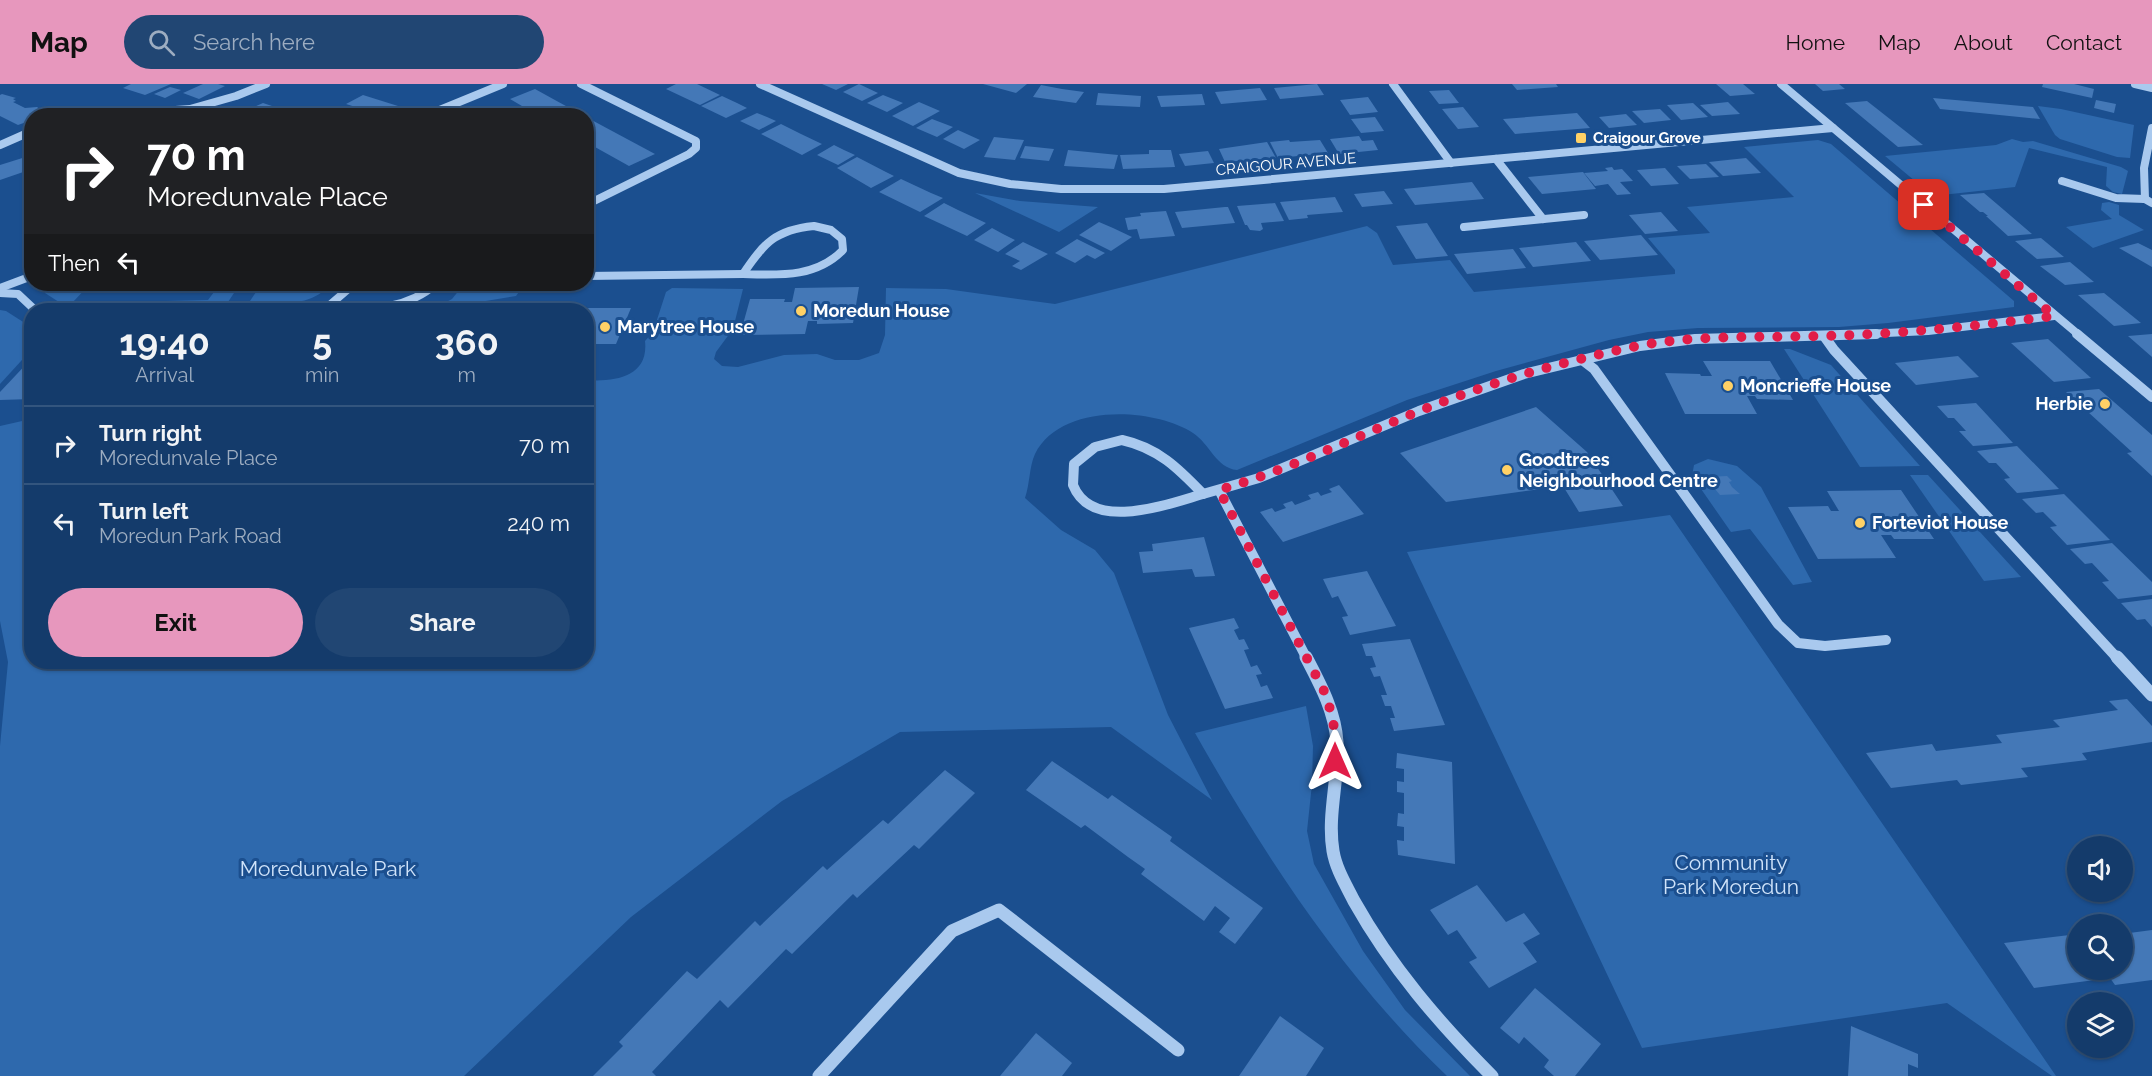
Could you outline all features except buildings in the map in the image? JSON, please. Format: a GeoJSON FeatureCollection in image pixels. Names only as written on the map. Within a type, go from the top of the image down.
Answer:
{"type":"FeatureCollection","features":[{"type":"Feature","properties":{"kind":"street"},"geometry":{"type":"LineString","coordinates":[[194,108],[212,104],[266,84]]}},
{"type":"Feature","properties":{"kind":"street"},"geometry":{"type":"LineString","coordinates":[[445,108],[503,84]]}},
{"type":"Feature","properties":{"kind":"street"},"geometry":{"type":"LineString","coordinates":[[581,84],[696,141],[696,148],[689,154],[594,201]]}},
{"type":"Feature","properties":{"kind":"street","name":"CRAIGOUR AVENUE"},"geometry":{"type":"LineString","coordinates":[[760,84],[930,162],[994,182],[1027,187],[1128,191],[1833,128]]}},
{"type":"Feature","properties":{"kind":"street"},"geometry":{"type":"LineString","coordinates":[[1393,84],[1451,163]]}},
{"type":"Feature","properties":{"kind":"street"},"geometry":{"type":"LineString","coordinates":[[1781,84],[2152,397]]}},
{"type":"Feature","properties":{"kind":"street"},"geometry":{"type":"LineString","coordinates":[[2135,84],[2152,88]]}},
{"type":"Feature","properties":{"kind":"street"},"geometry":{"type":"LineString","coordinates":[[2062,182],[2116,198],[2148,201],[2144,168],[2152,128]]}},
{"type":"Feature","properties":{"kind":"street"},"geometry":{"type":"LineString","coordinates":[[0,145],[24,134]]}},
{"type":"Feature","properties":{"kind":"street"},"geometry":{"type":"LineString","coordinates":[[1496,159],[1543,219]]}},
{"type":"Feature","properties":{"kind":"street"},"geometry":{"type":"LineString","coordinates":[[1464,227],[1584,215]]}},
{"type":"Feature","properties":{"kind":"street"},"geometry":{"type":"LineString","coordinates":[[594,276],[743,274],[804,273],[835,261],[843,250],[842,239],[831,230],[814,226],[795,227],[777,233],[764,243],[743,274]]}},
{"type":"Feature","properties":{"kind":"street"},"geometry":{"type":"LineString","coordinates":[[0,291],[24,280]]}},
{"type":"Feature","properties":{"kind":"street"},"geometry":{"type":"LineString","coordinates":[[0,291],[18,294],[28,303]]}},
{"type":"Feature","properties":{"kind":"street"},"geometry":{"type":"LineString","coordinates":[[333,303],[348,291]]}},
{"type":"Feature","properties":{"kind":"street"},"geometry":{"type":"LineString","coordinates":[[408,303],[430,291]]}},
{"type":"Feature","properties":{"kind":"street"},"geometry":{"type":"LineString","coordinates":[[1203,494],[1163,454],[1136,442],[1122,440],[1100,444],[1089,449],[1074,464],[1071,474],[1072,486],[1079,496],[1091,505],[1110,511],[1131,512],[1203,494],[1219,490],[1290,466],[1419,411],[1524,374],[1581,358],[1672,341],[1928,331],[2054,316]]}},
{"type":"Feature","properties":{"kind":"street"},"geometry":{"type":"LineString","coordinates":[[1824,336],[2152,695]]}},
{"type":"Feature","properties":{"kind":"street"},"geometry":{"type":"LineString","coordinates":[[1581,358],[1594,369],[1778,624],[1798,643],[1825,646],[1886,640]]}},
{"type":"Feature","properties":{"kind":"street"},"geometry":{"type":"LineString","coordinates":[[1219,490],[1324,691],[1333,715],[1337,743],[1332,816],[1333,854],[1345,884],[1373,935],[1406,982],[1448,1033],[1492,1076]]}},
{"type":"Feature","properties":{"kind":"street"},"geometry":{"type":"LineString","coordinates":[[819,1076],[952,931],[999,910],[1178,1050]]}},
{"type":"Feature","properties":{"kind":"green space"},"geometry":{"type":"Polygon","coordinates":[[[2038,106],[2134,125],[2130,158],[2117,157],[2060,139],[2055,135],[2038,106]]]}},
{"type":"Feature","properties":{"kind":"green space"},"geometry":{"type":"Polygon","coordinates":[[[2012,139],[2023,142],[2033,141],[2121,167],[2128,171],[2122,194],[2113,192],[2106,186],[2107,167],[2029,148],[2015,187],[1933,196],[1885,156],[1996,145],[2012,139]]]}},
{"type":"Feature","properties":{"kind":"green space","name":"Moredunvale Park"},"geometry":{"type":"Polygon","coordinates":[[[1818,140],[1831,144],[2014,301],[2014,307],[1839,327],[1698,328],[1648,332],[1609,340],[1496,371],[1407,400],[1237,470],[1218,460],[1193,433],[1176,424],[1155,418],[1108,415],[1085,418],[1047,437],[1033,459],[1025,498],[1061,530],[1095,550],[1114,573],[1168,715],[1212,800],[1111,727],[900,732],[782,801],[631,917],[464,1076],[0,1076],[0,746],[8,662],[0,621],[0,426],[24,421],[24,669],[594,669],[594,380],[608,380],[628,375],[642,363],[645,341],[653,332],[666,292],[672,288],[743,289],[733,329],[716,352],[714,359],[722,366],[738,367],[784,355],[817,354],[835,360],[859,360],[879,353],[885,335],[886,288],[946,289],[1055,304],[1367,226],[1377,233],[1393,265],[1450,260],[1474,292],[1675,274],[1675,270],[1648,238],[1710,233],[1687,207],[1794,197],[1744,147],[1818,140]]]}},
{"type":"Feature","properties":{"kind":"green space"},"geometry":{"type":"Polygon","coordinates":[[[975,193],[1020,201],[1098,207],[1059,232],[975,193]]]}},
{"type":"Feature","properties":{"kind":"green space"},"geometry":{"type":"Polygon","coordinates":[[[2109,202],[2119,205],[2119,215],[2144,230],[2093,248],[2066,227],[2112,219],[2101,210],[2102,203],[2109,202]]]}},
{"type":"Feature","properties":{"kind":"green space"},"geometry":{"type":"Polygon","coordinates":[[[46,291],[83,291],[72,303],[60,303],[45,293],[46,291]]]}},
{"type":"Feature","properties":{"kind":"green space"},"geometry":{"type":"Polygon","coordinates":[[[215,291],[323,291],[311,298],[291,303],[249,303],[256,292],[234,293],[227,303],[121,303],[208,300],[215,291]]]}},
{"type":"Feature","properties":{"kind":"green space"},"geometry":{"type":"Polygon","coordinates":[[[458,291],[520,291],[516,296],[474,303],[444,303],[452,299],[458,291]]]}},
{"type":"Feature","properties":{"kind":"green space"},"geometry":{"type":"Polygon","coordinates":[[[0,310],[6,311],[24,323],[24,358],[0,384],[0,310]]]}},
{"type":"Feature","properties":{"kind":"green space"},"geometry":{"type":"Polygon","coordinates":[[[1784,349],[1790,349],[1831,365],[1920,466],[1860,467],[1784,349]]]}},
{"type":"Feature","properties":{"kind":"green space"},"geometry":{"type":"Polygon","coordinates":[[[1708,459],[1737,466],[1761,487],[1812,582],[1793,585],[1750,529],[1731,532],[1692,476],[1694,465],[1708,459]]]}},
{"type":"Feature","properties":{"kind":"green space"},"geometry":{"type":"Polygon","coordinates":[[[1910,475],[1928,475],[2021,577],[1984,581],[1910,475]]]}},
{"type":"Feature","properties":{"kind":"green space","name":"Community Park Moredun"},"geometry":{"type":"Polygon","coordinates":[[[1670,515],[2056,1076],[2052,1076],[1947,1003],[1642,1048],[1407,552],[1670,515]]]}},
{"type":"Feature","properties":{"kind":"green space"},"geometry":{"type":"Polygon","coordinates":[[[1306,706],[1313,746],[1307,831],[1314,864],[1363,951],[1405,1010],[1470,1076],[1447,1076],[1374,999],[1278,870],[1195,733],[1306,706]]]}},
{"type":"Feature","properties":{"kind":"place","name":"Craigour Grove"},"geometry":{"type":"Point","coordinates":[1581,138]}},
{"type":"Feature","properties":{"kind":"place","name":"Moredun House"},"geometry":{"type":"Point","coordinates":[801,311]}},
{"type":"Feature","properties":{"kind":"place","name":"Marytree House"},"geometry":{"type":"Point","coordinates":[605,327]}},
{"type":"Feature","properties":{"kind":"place","name":"Moncrieffe House"},"geometry":{"type":"Point","coordinates":[1728,386]}},
{"type":"Feature","properties":{"kind":"place","name":"Herbie"},"geometry":{"type":"Point","coordinates":[2105,404]}},
{"type":"Feature","properties":{"kind":"place","name":"Goodtrees Neighbourhood Centre"},"geometry":{"type":"Point","coordinates":[1507,470]}},
{"type":"Feature","properties":{"kind":"place","name":"Forteviot House"},"geometry":{"type":"Point","coordinates":[1860,523]}},
{"type":"Feature","properties":{"kind":"route"},"geometry":{"type":"LineString","coordinates":[[1335,761],[1337,743],[1333,715],[1324,691],[1219,490],[1290,466],[1419,411],[1524,374],[1581,358],[1672,341],[1928,331],[2054,316],[1924,205]]}}]}
